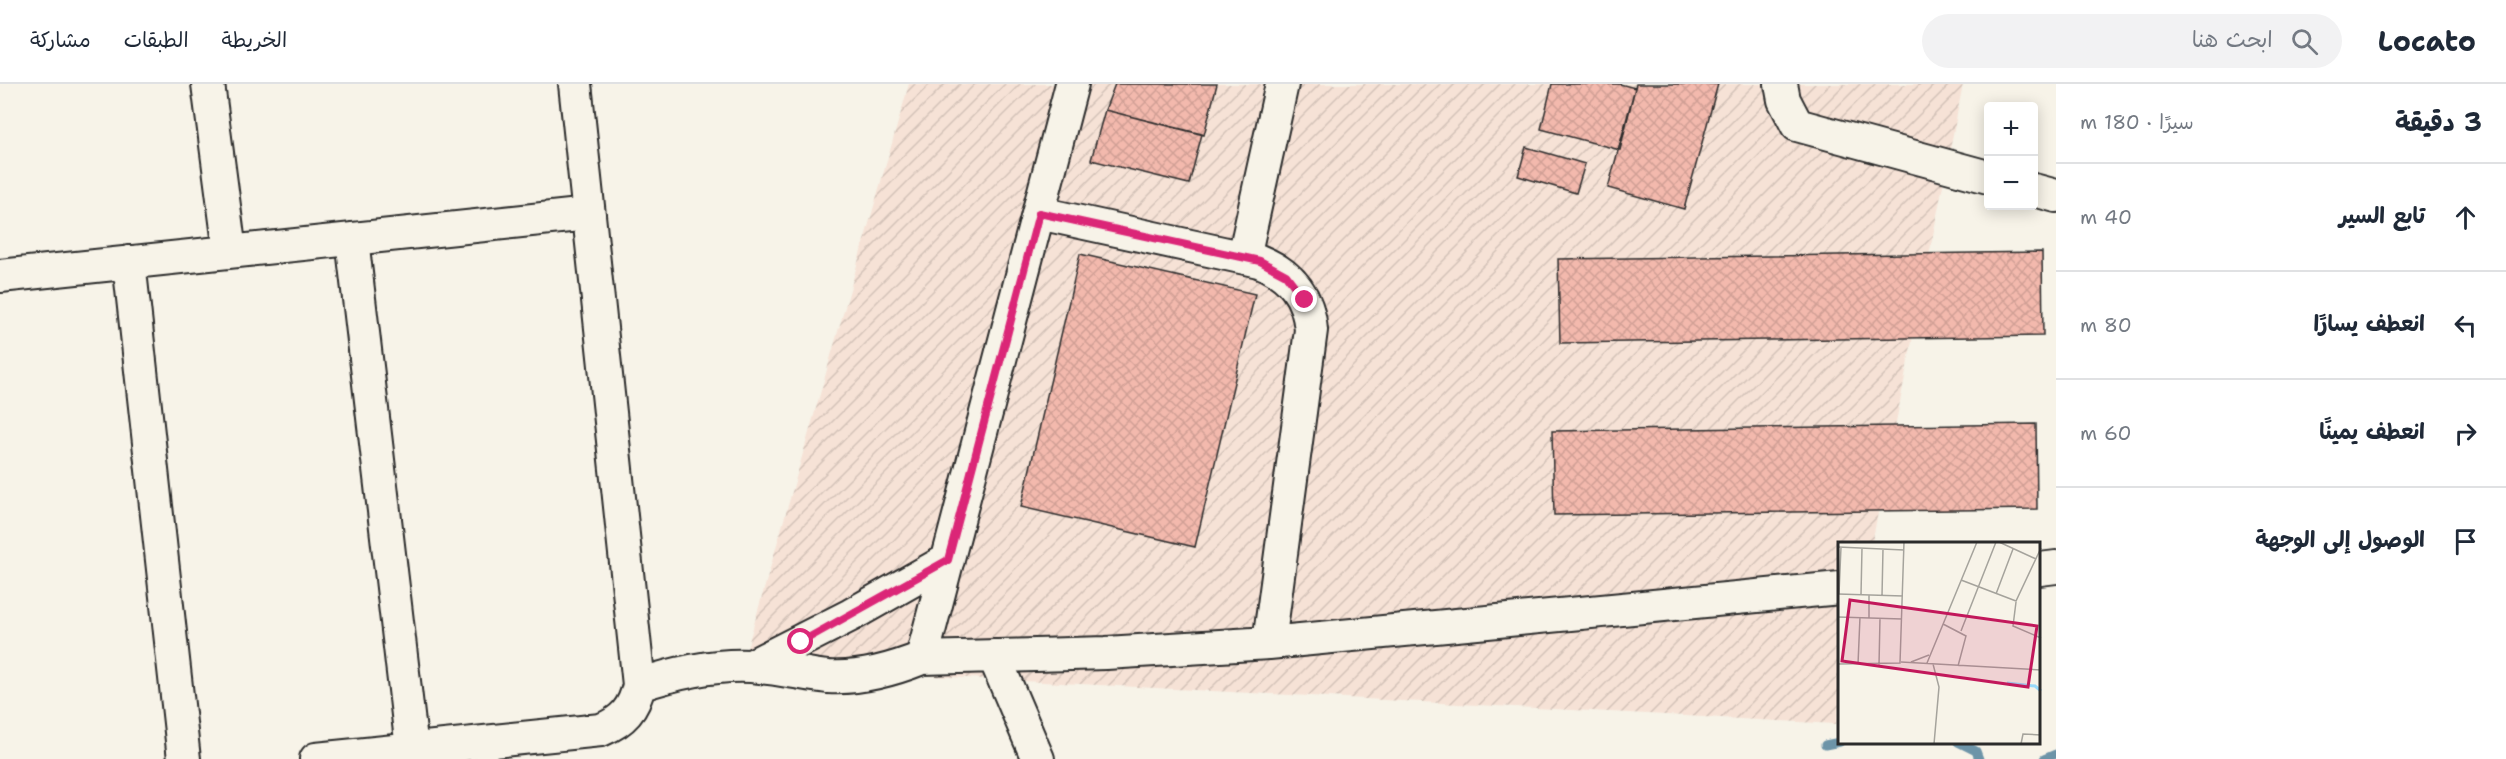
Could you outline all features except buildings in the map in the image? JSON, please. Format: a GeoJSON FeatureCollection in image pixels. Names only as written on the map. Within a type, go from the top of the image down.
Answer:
{"type":"FeatureCollection","features":[{"type":"Feature","properties":{"kind":"street"},"geometry":{"type":"LineString","coordinates":[[208,84],[230,252]]}},
{"type":"Feature","properties":{"kind":"street"},"geometry":{"type":"LineString","coordinates":[[316,759],[601,730],[623,719],[631,709],[639,685],[575,84]]}},
{"type":"Feature","properties":{"kind":"street"},"geometry":{"type":"LineString","coordinates":[[922,658],[1072,84]]}},
{"type":"Feature","properties":{"kind":"street"},"geometry":{"type":"LineString","coordinates":[[1244,257],[1282,84]]}},
{"type":"Feature","properties":{"kind":"street"},"geometry":{"type":"LineString","coordinates":[[1781,84],[1784,100],[1797,126],[1984,176]]}},
{"type":"Feature","properties":{"kind":"street"},"geometry":{"type":"LineString","coordinates":[[2038,191],[2056,196]]}},
{"type":"Feature","properties":{"kind":"street"},"geometry":{"type":"LineString","coordinates":[[1039,213],[1244,257],[1274,267],[1292,281],[1305,300],[1310,314],[1311,330],[1269,643]]}},
{"type":"Feature","properties":{"kind":"street"},"geometry":{"type":"LineString","coordinates":[[0,276],[589,214]]}},
{"type":"Feature","properties":{"kind":"street"},"geometry":{"type":"LineString","coordinates":[[352,239],[412,749]]}},
{"type":"Feature","properties":{"kind":"street"},"geometry":{"type":"LineString","coordinates":[[129,262],[184,759]]}},
{"type":"Feature","properties":{"kind":"street"},"geometry":{"type":"LineString","coordinates":[[751,666],[851,615],[948,560]]}},
{"type":"Feature","properties":{"kind":"street"},"geometry":{"type":"LineString","coordinates":[[2041,569],[2056,567]]}},
{"type":"Feature","properties":{"kind":"street"},"geometry":{"type":"LineString","coordinates":[[639,685],[690,671],[717,667],[751,666],[831,677],[854,676],[900,667],[922,658],[1106,653],[1269,643],[1838,588]]}},
{"type":"Feature","properties":{"kind":"street"},"geometry":{"type":"LineString","coordinates":[[993,656],[1038,759]]}},
{"type":"Feature","properties":{"kind":"shaded area"},"geometry":{"type":"Polygon","coordinates":[[[909,84],[1963,84],[1872,542],[1838,542],[1838,714],[1836,724],[742,666],[909,84]]]}},
{"type":"Feature","properties":{"kind":"waterway"},"geometry":{"type":"LineString","coordinates":[[1825,745],[1838,742]]}},
{"type":"Feature","properties":{"kind":"waterway"},"geometry":{"type":"LineString","coordinates":[[1962,744],[1976,751],[1979,759]]}},
{"type":"Feature","properties":{"kind":"waterway"},"geometry":{"type":"LineString","coordinates":[[2044,759],[2056,754]]}},
{"type":"Feature","properties":{"kind":"route"},"geometry":{"type":"LineString","coordinates":[[801,642],[948,560],[1039,213],[1260,261],[1286,275],[1297,286],[1305,300]]}}]}
